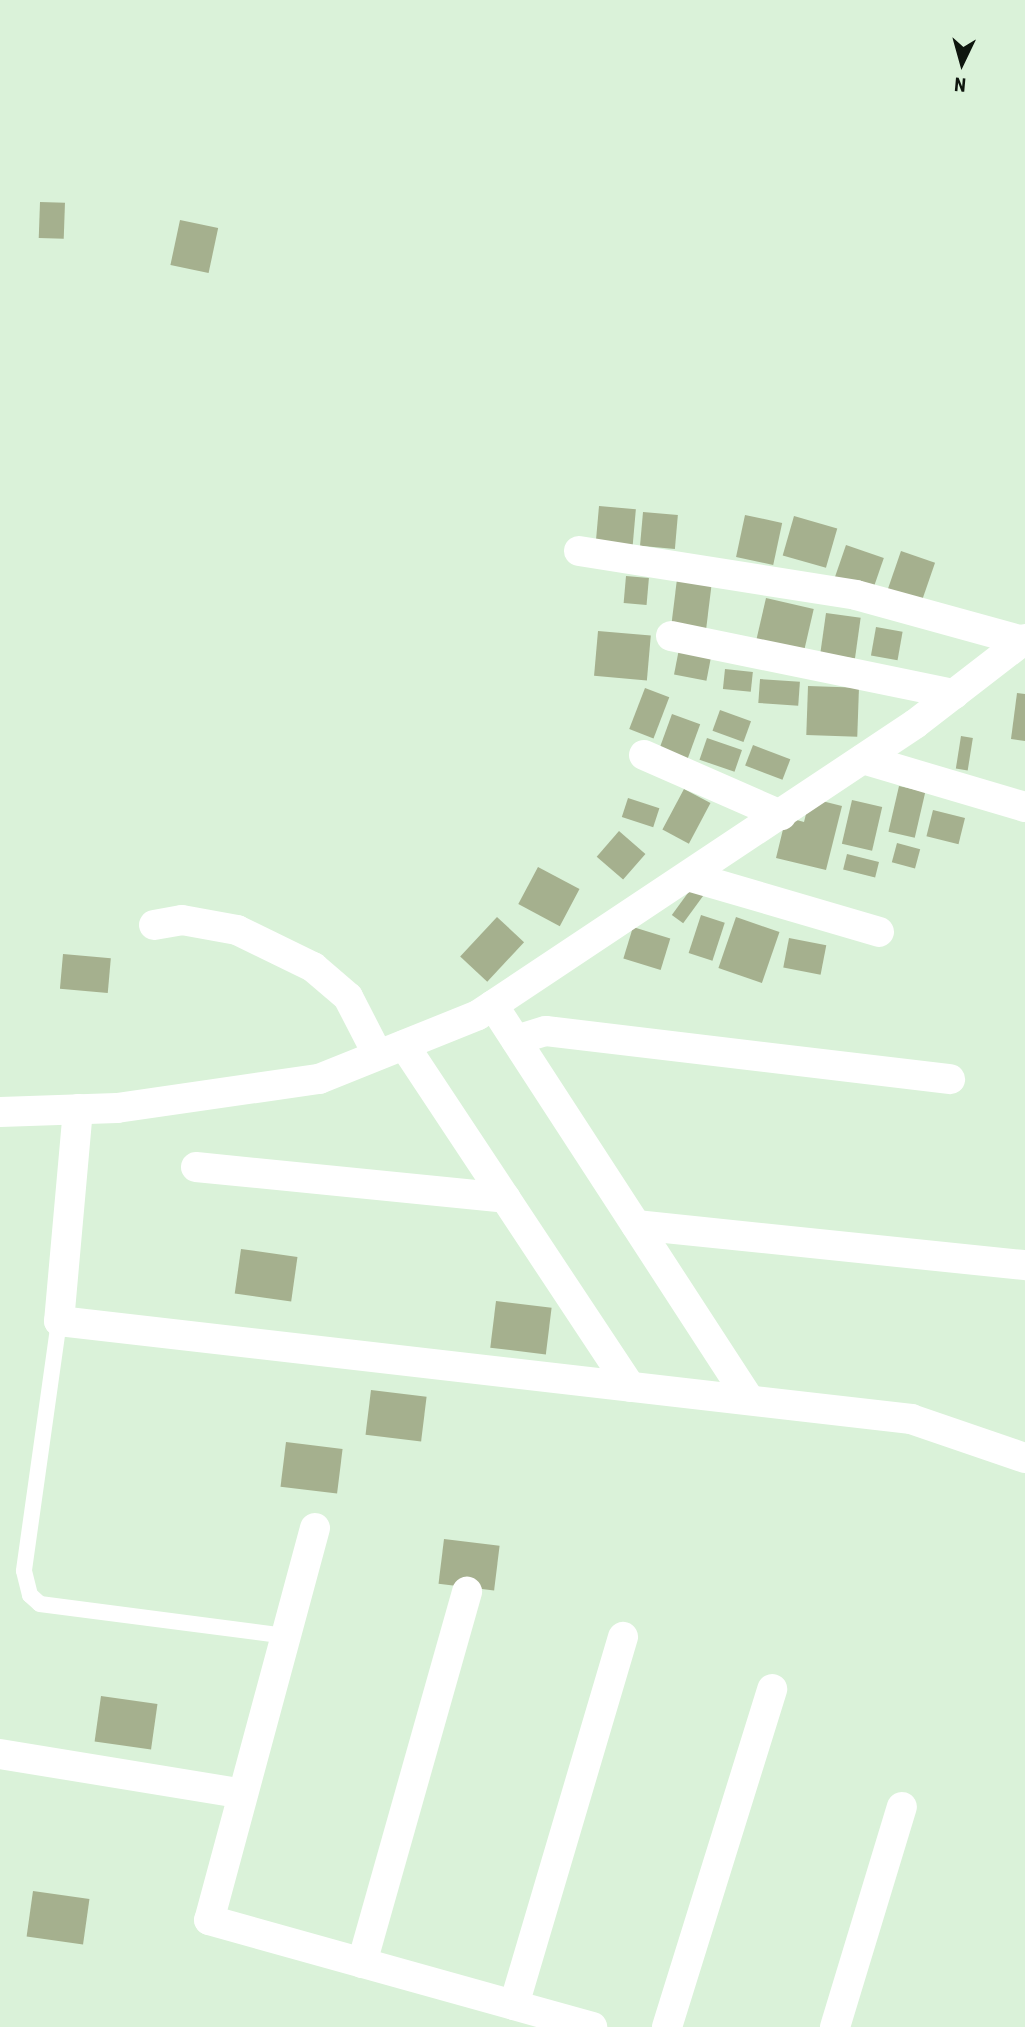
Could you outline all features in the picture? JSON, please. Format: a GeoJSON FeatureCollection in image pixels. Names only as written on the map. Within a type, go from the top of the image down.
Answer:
{"type":"FeatureCollection","features":[{"type":"Feature","properties":{"kind":"street"},"geometry":{"type":"LineString","coordinates":[[579,551],[856,595],[1024,640]]}},
{"type":"Feature","properties":{"kind":"street"},"geometry":{"type":"LineString","coordinates":[[671,636],[954,694]]}},
{"type":"Feature","properties":{"kind":"street"},"geometry":{"type":"LineString","coordinates":[[0,1112],[78,1109],[319,1079],[493,1005],[863,759],[1024,640]]}},
{"type":"Feature","properties":{"kind":"street"},"geometry":{"type":"LineString","coordinates":[[644,755],[781,815]]}},
{"type":"Feature","properties":{"kind":"street"},"geometry":{"type":"LineString","coordinates":[[863,759],[1025,807]]}},
{"type":"Feature","properties":{"kind":"street"},"geometry":{"type":"LineString","coordinates":[[688,876],[879,932]]}},
{"type":"Feature","properties":{"kind":"street"},"geometry":{"type":"LineString","coordinates":[[154,925],[182,919],[237,930],[313,967],[348,997],[505,1198],[630,1387]]}},
{"type":"Feature","properties":{"kind":"street"},"geometry":{"type":"LineString","coordinates":[[493,1005],[750,1400]]}},
{"type":"Feature","properties":{"kind":"street"},"geometry":{"type":"LineString","coordinates":[[516,1040],[546,1031],[950,1079]]}},
{"type":"Feature","properties":{"kind":"street"},"geometry":{"type":"LineString","coordinates":[[78,1109],[59,1321],[927,1422],[1025,1458]]}},
{"type":"Feature","properties":{"kind":"street"},"geometry":{"type":"LineString","coordinates":[[196,1167],[505,1198]]}},
{"type":"Feature","properties":{"kind":"street"},"geometry":{"type":"LineString","coordinates":[[636,1225],[1025,1265]]}},
{"type":"Feature","properties":{"kind":"street"},"geometry":{"type":"LineString","coordinates":[[314,1528],[209,1920],[592,2027]]}},
{"type":"Feature","properties":{"kind":"street"},"geometry":{"type":"LineString","coordinates":[[362,1962],[467,1592]]}},
{"type":"Feature","properties":{"kind":"street"},"geometry":{"type":"LineString","coordinates":[[514,2005],[623,1637]]}},
{"type":"Feature","properties":{"kind":"street"},"geometry":{"type":"LineString","coordinates":[[667,2027],[772,1689]]}},
{"type":"Feature","properties":{"kind":"street"},"geometry":{"type":"LineString","coordinates":[[0,1754],[243,1794]]}},
{"type":"Feature","properties":{"kind":"street"},"geometry":{"type":"LineString","coordinates":[[835,2027],[902,1807]]}},
{"type":"Feature","properties":{"kind":"lane"},"geometry":{"type":"LineString","coordinates":[[59,1321],[24,1571],[30,1595],[40,1604],[285,1636]]}},
{"type":"Feature","properties":{"kind":"building"},"geometry":{"type":"Polygon","coordinates":[[[40,202],[65,203],[64,239],[39,238],[40,202]]]}},
{"type":"Feature","properties":{"kind":"building"},"geometry":{"type":"Polygon","coordinates":[[[180,220],[218,228],[209,273],[170,265],[180,220]]]}},
{"type":"Feature","properties":{"kind":"building"},"geometry":{"type":"Polygon","coordinates":[[[599,506],[636,509],[633,546],[596,543],[599,506]]]}},
{"type":"Feature","properties":{"kind":"building"},"geometry":{"type":"Polygon","coordinates":[[[643,512],[678,515],[675,549],[640,546],[643,512]]]}},
{"type":"Feature","properties":{"kind":"building"},"geometry":{"type":"Polygon","coordinates":[[[745,515],[782,523],[773,565],[736,557],[745,515]]]}},
{"type":"Feature","properties":{"kind":"building"},"geometry":{"type":"Polygon","coordinates":[[[794,516],[837,528],[826,568],[783,555],[794,516]]]}},
{"type":"Feature","properties":{"kind":"building"},"geometry":{"type":"Polygon","coordinates":[[[846,545],[884,558],[871,596],[833,583],[846,545]]]}},
{"type":"Feature","properties":{"kind":"building"},"geometry":{"type":"Polygon","coordinates":[[[901,551],[935,563],[921,604],[887,593],[901,551]]]}},
{"type":"Feature","properties":{"kind":"building"},"geometry":{"type":"Polygon","coordinates":[[[626,576],[649,578],[647,605],[624,603],[626,576]]]}},
{"type":"Feature","properties":{"kind":"building"},"geometry":{"type":"Polygon","coordinates":[[[677,579],[712,583],[706,629],[671,625],[677,579]]]}},
{"type":"Feature","properties":{"kind":"building"},"geometry":{"type":"Polygon","coordinates":[[[766,598],[814,609],[803,655],[755,644],[766,598]]]}},
{"type":"Feature","properties":{"kind":"building"},"geometry":{"type":"Polygon","coordinates":[[[826,613],[861,618],[855,658],[820,654],[826,613]]]}},
{"type":"Feature","properties":{"kind":"building"},"geometry":{"type":"Polygon","coordinates":[[[876,627],[903,632],[898,660],[871,656],[876,627]]]}},
{"type":"Feature","properties":{"kind":"building"},"geometry":{"type":"Polygon","coordinates":[[[598,631],[651,636],[647,680],[594,676],[598,631]]]}},
{"type":"Feature","properties":{"kind":"building"},"geometry":{"type":"Polygon","coordinates":[[[679,649],[711,655],[706,681],[674,675],[679,649]]]}},
{"type":"Feature","properties":{"kind":"building"},"geometry":{"type":"Polygon","coordinates":[[[725,669],[753,672],[751,692],[723,689],[725,669]]]}},
{"type":"Feature","properties":{"kind":"building"},"geometry":{"type":"Polygon","coordinates":[[[760,679],[800,682],[798,706],[758,703],[760,679]]]}},
{"type":"Feature","properties":{"kind":"building"},"geometry":{"type":"Polygon","coordinates":[[[808,686],[859,688],[857,737],[806,735],[808,686]]]}},
{"type":"Feature","properties":{"kind":"building"},"geometry":{"type":"Polygon","coordinates":[[[645,688],[669,697],[654,738],[629,729],[645,688]]]}},
{"type":"Feature","properties":{"kind":"building"},"geometry":{"type":"Polygon","coordinates":[[[1017,693],[1025,694],[1025,741],[1011,739],[1017,693]]]}},
{"type":"Feature","properties":{"kind":"building"},"geometry":{"type":"Polygon","coordinates":[[[720,710],[751,721],[743,742],[712,731],[720,710]]]}},
{"type":"Feature","properties":{"kind":"building"},"geometry":{"type":"Polygon","coordinates":[[[672,714],[700,724],[687,760],[659,750],[672,714]]]}},
{"type":"Feature","properties":{"kind":"building"},"geometry":{"type":"Polygon","coordinates":[[[961,736],[973,738],[968,770],[956,769],[961,736]]]}},
{"type":"Feature","properties":{"kind":"building"},"geometry":{"type":"Polygon","coordinates":[[[707,738],[742,750],[734,772],[700,760],[707,738]]]}},
{"type":"Feature","properties":{"kind":"building"},"geometry":{"type":"Polygon","coordinates":[[[753,745],[790,759],[782,780],[745,766],[753,745]]]}},
{"type":"Feature","properties":{"kind":"building"},"geometry":{"type":"Polygon","coordinates":[[[899,786],[925,792],[915,838],[888,832],[899,786]]]}},
{"type":"Feature","properties":{"kind":"building"},"geometry":{"type":"Polygon","coordinates":[[[684,789],[710,803],[689,844],[662,830],[684,789]]]}},
{"type":"Feature","properties":{"kind":"building"},"geometry":{"type":"Polygon","coordinates":[[[628,798],[659,808],[653,827],[622,817],[628,798]]]}},
{"type":"Feature","properties":{"kind":"building"},"geometry":{"type":"Polygon","coordinates":[[[810,798],[842,806],[826,870],[776,858],[786,817],[804,822],[810,798]]]}},
{"type":"Feature","properties":{"kind":"building"},"geometry":{"type":"Polygon","coordinates":[[[852,800],[882,807],[872,851],[842,844],[852,800]]]}},
{"type":"Feature","properties":{"kind":"building"},"geometry":{"type":"Polygon","coordinates":[[[933,810],[965,818],[958,844],[926,836],[933,810]]]}},
{"type":"Feature","properties":{"kind":"building"},"geometry":{"type":"Polygon","coordinates":[[[619,831],[645,854],[623,880],[597,857],[619,831]]]}},
{"type":"Feature","properties":{"kind":"building"},"geometry":{"type":"Polygon","coordinates":[[[897,843],[920,849],[915,869],[892,862],[897,843]]]}},
{"type":"Feature","properties":{"kind":"building"},"geometry":{"type":"Polygon","coordinates":[[[847,854],[879,862],[875,878],[843,870],[847,854]]]}},
{"type":"Feature","properties":{"kind":"building"},"geometry":{"type":"Polygon","coordinates":[[[538,867],[579,889],[560,926],[518,904],[538,867]]]}},
{"type":"Feature","properties":{"kind":"building"},"geometry":{"type":"Polygon","coordinates":[[[693,886],[704,894],[683,923],[672,915],[693,886]]]}},
{"type":"Feature","properties":{"kind":"building"},"geometry":{"type":"Polygon","coordinates":[[[701,915],[725,923],[712,961],[689,953],[701,915]]]}},
{"type":"Feature","properties":{"kind":"building"},"geometry":{"type":"Polygon","coordinates":[[[497,917],[524,942],[487,982],[460,956],[497,917]]]}},
{"type":"Feature","properties":{"kind":"building"},"geometry":{"type":"Polygon","coordinates":[[[736,917],[779,932],[762,983],[718,968],[736,917]]]}},
{"type":"Feature","properties":{"kind":"building"},"geometry":{"type":"Polygon","coordinates":[[[633,927],[670,938],[661,970],[623,959],[633,927]]]}},
{"type":"Feature","properties":{"kind":"building"},"geometry":{"type":"Polygon","coordinates":[[[789,938],[826,945],[821,975],[783,967],[789,938]]]}},
{"type":"Feature","properties":{"kind":"building"},"geometry":{"type":"Polygon","coordinates":[[[63,954],[111,958],[108,993],[60,989],[63,954]]]}},
{"type":"Feature","properties":{"kind":"building"},"geometry":{"type":"Polygon","coordinates":[[[241,1249],[297,1257],[291,1301],[235,1294],[241,1249]]]}},
{"type":"Feature","properties":{"kind":"building"},"geometry":{"type":"Polygon","coordinates":[[[496,1301],[552,1308],[546,1354],[490,1348],[496,1301]]]}},
{"type":"Feature","properties":{"kind":"building"},"geometry":{"type":"Polygon","coordinates":[[[371,1390],[427,1397],[421,1441],[366,1435],[371,1390]]]}},
{"type":"Feature","properties":{"kind":"building"},"geometry":{"type":"Polygon","coordinates":[[[286,1442],[343,1449],[337,1494],[281,1487],[286,1442]]]}},
{"type":"Feature","properties":{"kind":"building"},"geometry":{"type":"Polygon","coordinates":[[[444,1539],[500,1546],[494,1590],[439,1584],[444,1539]]]}},
{"type":"Feature","properties":{"kind":"building"},"geometry":{"type":"Polygon","coordinates":[[[101,1696],[157,1704],[151,1749],[95,1742],[101,1696]]]}},
{"type":"Feature","properties":{"kind":"building"},"geometry":{"type":"Polygon","coordinates":[[[33,1891],[89,1899],[83,1944],[27,1937],[33,1891]]]}}]}
